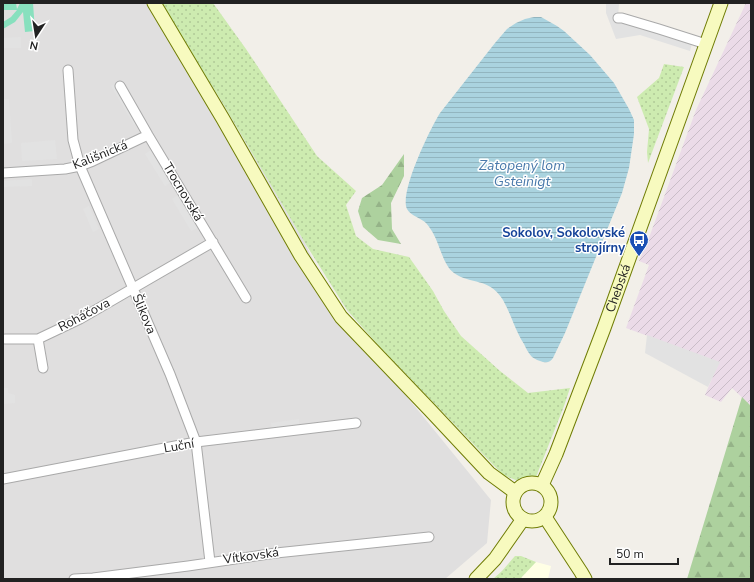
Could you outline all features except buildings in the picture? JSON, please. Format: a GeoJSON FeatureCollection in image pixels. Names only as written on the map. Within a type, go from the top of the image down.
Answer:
{"type":"FeatureCollection","features":[{"type":"Feature","properties":{"kind":"main road"},"geometry":{"type":"LineString","coordinates":[[154,3],[223,118],[301,256],[341,317],[489,473],[515,492]]}},
{"type":"Feature","properties":{"kind":"main road","name":"Chebská"},"geometry":{"type":"LineString","coordinates":[[542,485],[556,454],[604,328],[721,3]]}},
{"type":"Feature","properties":{"kind":"main road"},"geometry":{"type":"LineString","coordinates":[[527,483],[538,483],[542,485],[550,493],[552,503],[548,513],[536,521],[523,519],[516,512],[514,507],[515,492],[518,488],[527,483]]}},
{"type":"Feature","properties":{"kind":"main road"},"geometry":{"type":"LineString","coordinates":[[544,517],[585,579]]}},
{"type":"Feature","properties":{"kind":"main road"},"geometry":{"type":"LineString","coordinates":[[476,579],[496,559],[523,519]]}},
{"type":"Feature","properties":{"kind":"street"},"geometry":{"type":"LineString","coordinates":[[618,18],[659,28],[706,44]]}},
{"type":"Feature","properties":{"kind":"street","name":"Šlikova"},"geometry":{"type":"LineString","coordinates":[[68,70],[73,140],[80,166],[170,374],[196,442],[210,562]]}},
{"type":"Feature","properties":{"kind":"street","name":"Trocnovská"},"geometry":{"type":"LineString","coordinates":[[120,86],[246,298]]}},
{"type":"Feature","properties":{"kind":"street","name":"Kališnická"},"geometry":{"type":"LineString","coordinates":[[3,173],[65,169],[80,166],[148,135]]}},
{"type":"Feature","properties":{"kind":"street","name":"Roháčova"},"geometry":{"type":"LineString","coordinates":[[5,339],[38,339],[80,318],[213,242]]}},
{"type":"Feature","properties":{"kind":"street"},"geometry":{"type":"LineString","coordinates":[[38,339],[43,368]]}},
{"type":"Feature","properties":{"kind":"street","name":"Luční"},"geometry":{"type":"LineString","coordinates":[[3,479],[196,442],[356,423]]}},
{"type":"Feature","properties":{"kind":"street","name":"Vítkovská"},"geometry":{"type":"LineString","coordinates":[[74,579],[188,566],[276,553],[429,537]]}},
{"type":"Feature","properties":{"kind":"shaded area"},"geometry":{"type":"Polygon","coordinates":[[[3,3],[160,3],[222,102],[305,243],[338,312],[491,500],[487,543],[445,579],[3,579],[3,3]]]}},
{"type":"Feature","properties":{"kind":"shaded area"},"geometry":{"type":"Polygon","coordinates":[[[606,3],[619,3],[618,18],[693,40],[690,51],[640,35],[616,39],[606,13],[606,3]]]}},
{"type":"Feature","properties":{"kind":"shaded area"},"geometry":{"type":"Polygon","coordinates":[[[746,3],[751,4],[751,406],[732,388],[721,402],[705,395],[719,362],[626,328],[649,265],[639,261],[696,110],[746,3]]]}},
{"type":"Feature","properties":{"kind":"shaded area"},"geometry":{"type":"Polygon","coordinates":[[[21,37],[21,48],[3,48],[3,38],[21,37]]]}},
{"type":"Feature","properties":{"kind":"shaded area"},"geometry":{"type":"Polygon","coordinates":[[[115,84],[138,123],[134,125],[111,86],[115,84]]]}},
{"type":"Feature","properties":{"kind":"shaded area"},"geometry":{"type":"Polygon","coordinates":[[[3,99],[9,99],[12,143],[3,144],[3,99]]]}},
{"type":"Feature","properties":{"kind":"shaded area"},"geometry":{"type":"Polygon","coordinates":[[[55,140],[57,159],[22,161],[21,143],[55,140]]]}},
{"type":"Feature","properties":{"kind":"shaded area"},"geometry":{"type":"Polygon","coordinates":[[[151,150],[170,183],[165,186],[145,154],[151,150]]]}},
{"type":"Feature","properties":{"kind":"shaded area"},"geometry":{"type":"Polygon","coordinates":[[[32,179],[32,186],[3,187],[3,181],[32,179]]]}},
{"type":"Feature","properties":{"kind":"shaded area"},"geometry":{"type":"Polygon","coordinates":[[[178,195],[198,228],[191,231],[172,199],[178,195]]]}},
{"type":"Feature","properties":{"kind":"shaded area"},"geometry":{"type":"Polygon","coordinates":[[[89,206],[99,229],[93,232],[83,209],[89,206]]]}},
{"type":"Feature","properties":{"kind":"shaded area"},"geometry":{"type":"Polygon","coordinates":[[[647,335],[720,362],[708,387],[645,353],[647,335]]]}},
{"type":"Feature","properties":{"kind":"shaded area"},"geometry":{"type":"Polygon","coordinates":[[[3,388],[8,388],[8,393],[15,395],[15,403],[3,404],[3,388]]]}},
{"type":"Feature","properties":{"kind":"shaded area"},"geometry":{"type":"Polygon","coordinates":[[[299,419],[299,425],[272,429],[271,423],[299,419]]]}},
{"type":"Feature","properties":{"kind":"shaded area"},"geometry":{"type":"Polygon","coordinates":[[[536,562],[551,566],[548,579],[512,579],[536,562]]]}},
{"type":"Feature","properties":{"kind":"green space"},"geometry":{"type":"Polygon","coordinates":[[[3,3],[16,3],[17,9],[20,3],[33,3],[35,31],[25,32],[23,12],[15,22],[3,29],[3,22],[11,17],[17,10],[3,10],[3,3]]]}},
{"type":"Feature","properties":{"kind":"green space"},"geometry":{"type":"Polygon","coordinates":[[[160,3],[213,3],[246,49],[317,156],[356,191],[346,205],[356,236],[373,249],[409,257],[433,291],[444,311],[461,336],[500,371],[528,393],[570,388],[536,477],[518,481],[503,475],[380,347],[347,310],[305,243],[222,102],[160,3]]]}},
{"type":"Feature","properties":{"kind":"green space"},"geometry":{"type":"Polygon","coordinates":[[[664,64],[684,67],[648,163],[647,152],[649,129],[637,97],[659,78],[664,64]]]}},
{"type":"Feature","properties":{"kind":"green space"},"geometry":{"type":"Polygon","coordinates":[[[404,154],[404,176],[391,203],[392,229],[401,244],[378,240],[363,227],[358,211],[362,198],[382,185],[404,154]]]}},
{"type":"Feature","properties":{"kind":"green space"},"geometry":{"type":"Polygon","coordinates":[[[742,397],[751,406],[751,579],[687,579],[742,397]]]}},
{"type":"Feature","properties":{"kind":"green space"},"geometry":{"type":"Polygon","coordinates":[[[515,556],[521,556],[536,562],[520,579],[493,579],[502,571],[515,556]]]}},
{"type":"Feature","properties":{"kind":"water","name":"Zatopený lom Gsteinigt"},"geometry":{"type":"Polygon","coordinates":[[[541,17],[557,26],[590,55],[614,83],[634,120],[634,134],[629,168],[622,193],[565,333],[553,358],[546,362],[542,362],[529,354],[506,305],[498,293],[480,282],[460,277],[450,269],[444,260],[430,228],[424,221],[413,215],[407,209],[406,201],[411,176],[440,113],[507,29],[525,19],[541,17]]]}},
{"type":"Feature","properties":{"kind":"place","name":"Sokolov, Sokolovské strojírny"},"geometry":{"type":"Point","coordinates":[639,257]}}]}
